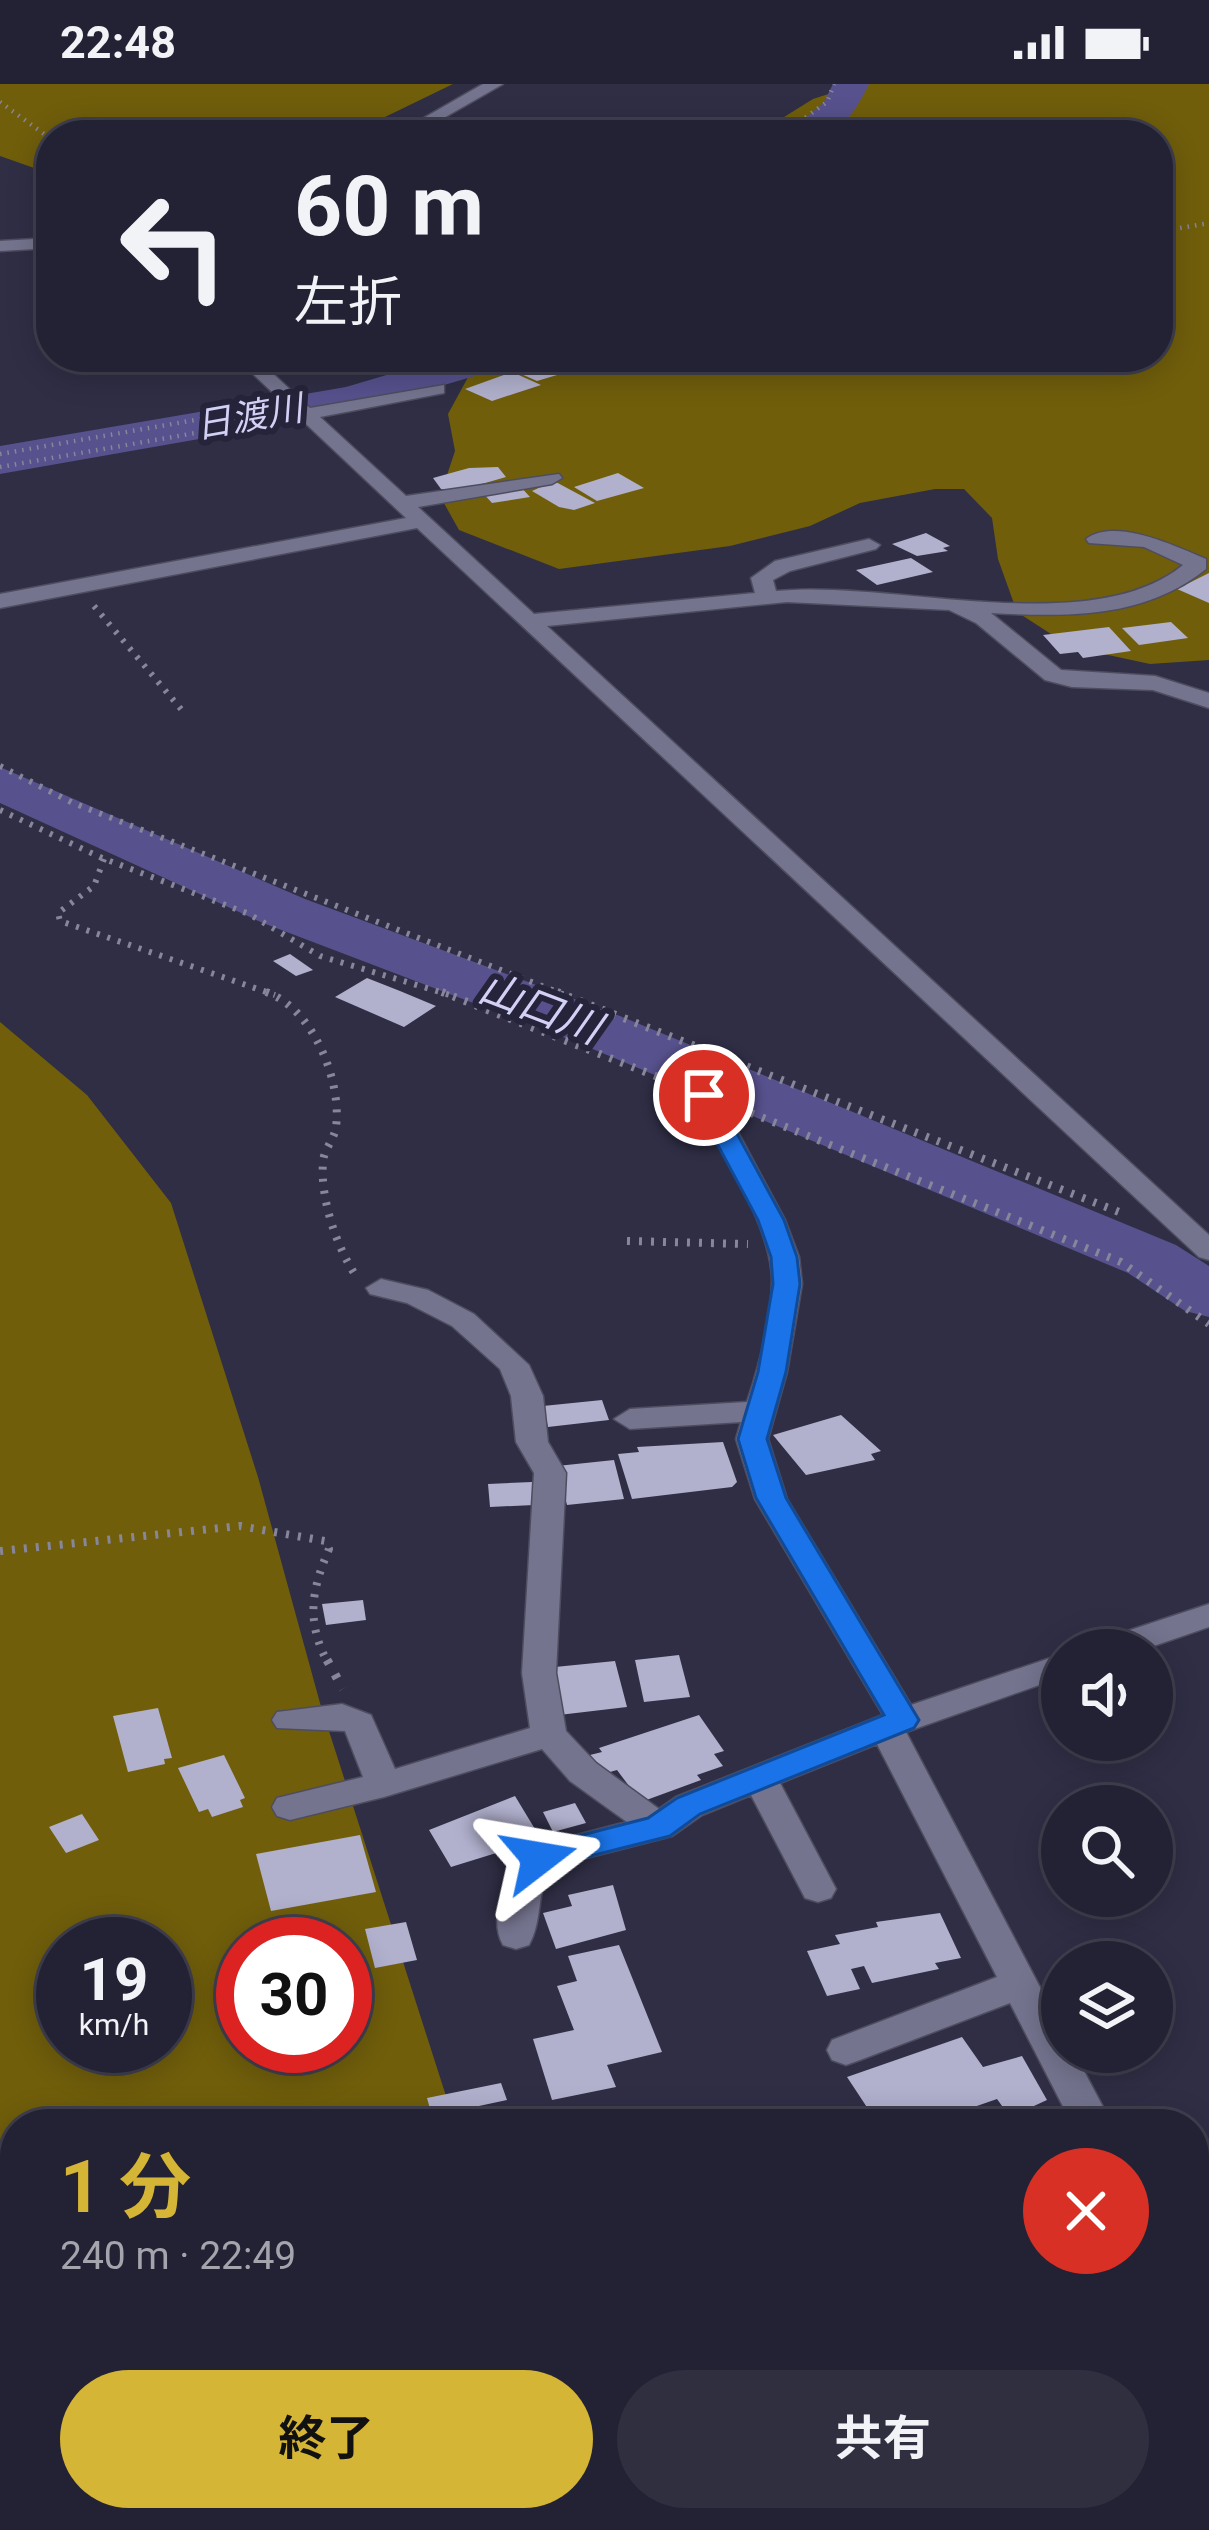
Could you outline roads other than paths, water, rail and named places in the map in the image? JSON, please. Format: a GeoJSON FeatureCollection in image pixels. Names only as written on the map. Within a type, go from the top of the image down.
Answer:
{"type":"FeatureCollection","features":[{"type":"Feature","properties":{"kind":"street"},"geometry":{"type":"LineString","coordinates":[[429,120],[495,84]]}},
{"type":"Feature","properties":{"kind":"street"},"geometry":{"type":"LineString","coordinates":[[0,246],[36,244]]}},
{"type":"Feature","properties":{"kind":"street"},"geometry":{"type":"LineString","coordinates":[[261,372],[1209,1251]]}},
{"type":"Feature","properties":{"kind":"street"},"geometry":{"type":"LineString","coordinates":[[300,407],[433,380]]}},
{"type":"Feature","properties":{"kind":"street"},"geometry":{"type":"LineString","coordinates":[[0,601],[552,478]]}},
{"type":"Feature","properties":{"kind":"street"},"geometry":{"type":"LineString","coordinates":[[531,621],[767,597],[1064,610],[1110,606],[1173,581],[1198,564],[1148,541],[1096,539]]}},
{"type":"Feature","properties":{"kind":"street"},"geometry":{"type":"LineString","coordinates":[[767,597],[762,578],[783,566],[869,545]]}},
{"type":"Feature","properties":{"kind":"street"},"geometry":{"type":"LineString","coordinates":[[953,604],[985,618],[1053,675],[1155,683],[1209,701]]}},
{"type":"Feature","properties":{"kind":"street"},"geometry":{"type":"LineString","coordinates":[[704,1095],[771,1220],[787,1284],[752,1439],[771,1498],[894,1724],[1084,2109]]}},
{"type":"Feature","properties":{"kind":"street"},"geometry":{"type":"LineString","coordinates":[[381,1288],[417,1296],[463,1319],[514,1365],[527,1396],[532,1442],[550,1473],[538,1673],[549,1735],[583,1772],[658,1827]]}},
{"type":"Feature","properties":{"kind":"street"},"geometry":{"type":"LineString","coordinates":[[630,1419],[760,1411]]}},
{"type":"Feature","properties":{"kind":"street"},"geometry":{"type":"LineString","coordinates":[[1168,1629],[1209,1615]]}},
{"type":"Feature","properties":{"kind":"street"},"geometry":{"type":"LineString","coordinates":[[516,1935],[523,1883],[539,1858],[658,1827],[688,1806],[894,1724],[1041,1672]]}},
{"type":"Feature","properties":{"kind":"street"},"geometry":{"type":"LineString","coordinates":[[289,1720],[342,1716],[359,1723],[384,1786]]}},
{"type":"Feature","properties":{"kind":"street"},"geometry":{"type":"LineString","coordinates":[[290,1807],[384,1786],[549,1735]]}},
{"type":"Feature","properties":{"kind":"street"},"geometry":{"type":"LineString","coordinates":[[760,1778],[818,1889]]}},
{"type":"Feature","properties":{"kind":"street"},"geometry":{"type":"LineString","coordinates":[[846,2050],[1019,1984]]}},
{"type":"Feature","properties":{"kind":"waterway","name":"日渡川"},"geometry":{"type":"LineString","coordinates":[[824,120],[839,108],[851,84]]}},
{"type":"Feature","properties":{"kind":"waterway","name":"日渡川"},"geometry":{"type":"LineString","coordinates":[[0,460],[352,399],[443,372]]}},
{"type":"Feature","properties":{"kind":"waterway","name":"山口川"},"geometry":{"type":"LineString","coordinates":[[0,783],[284,911],[598,1029],[1152,1259],[1209,1296]]}}]}
